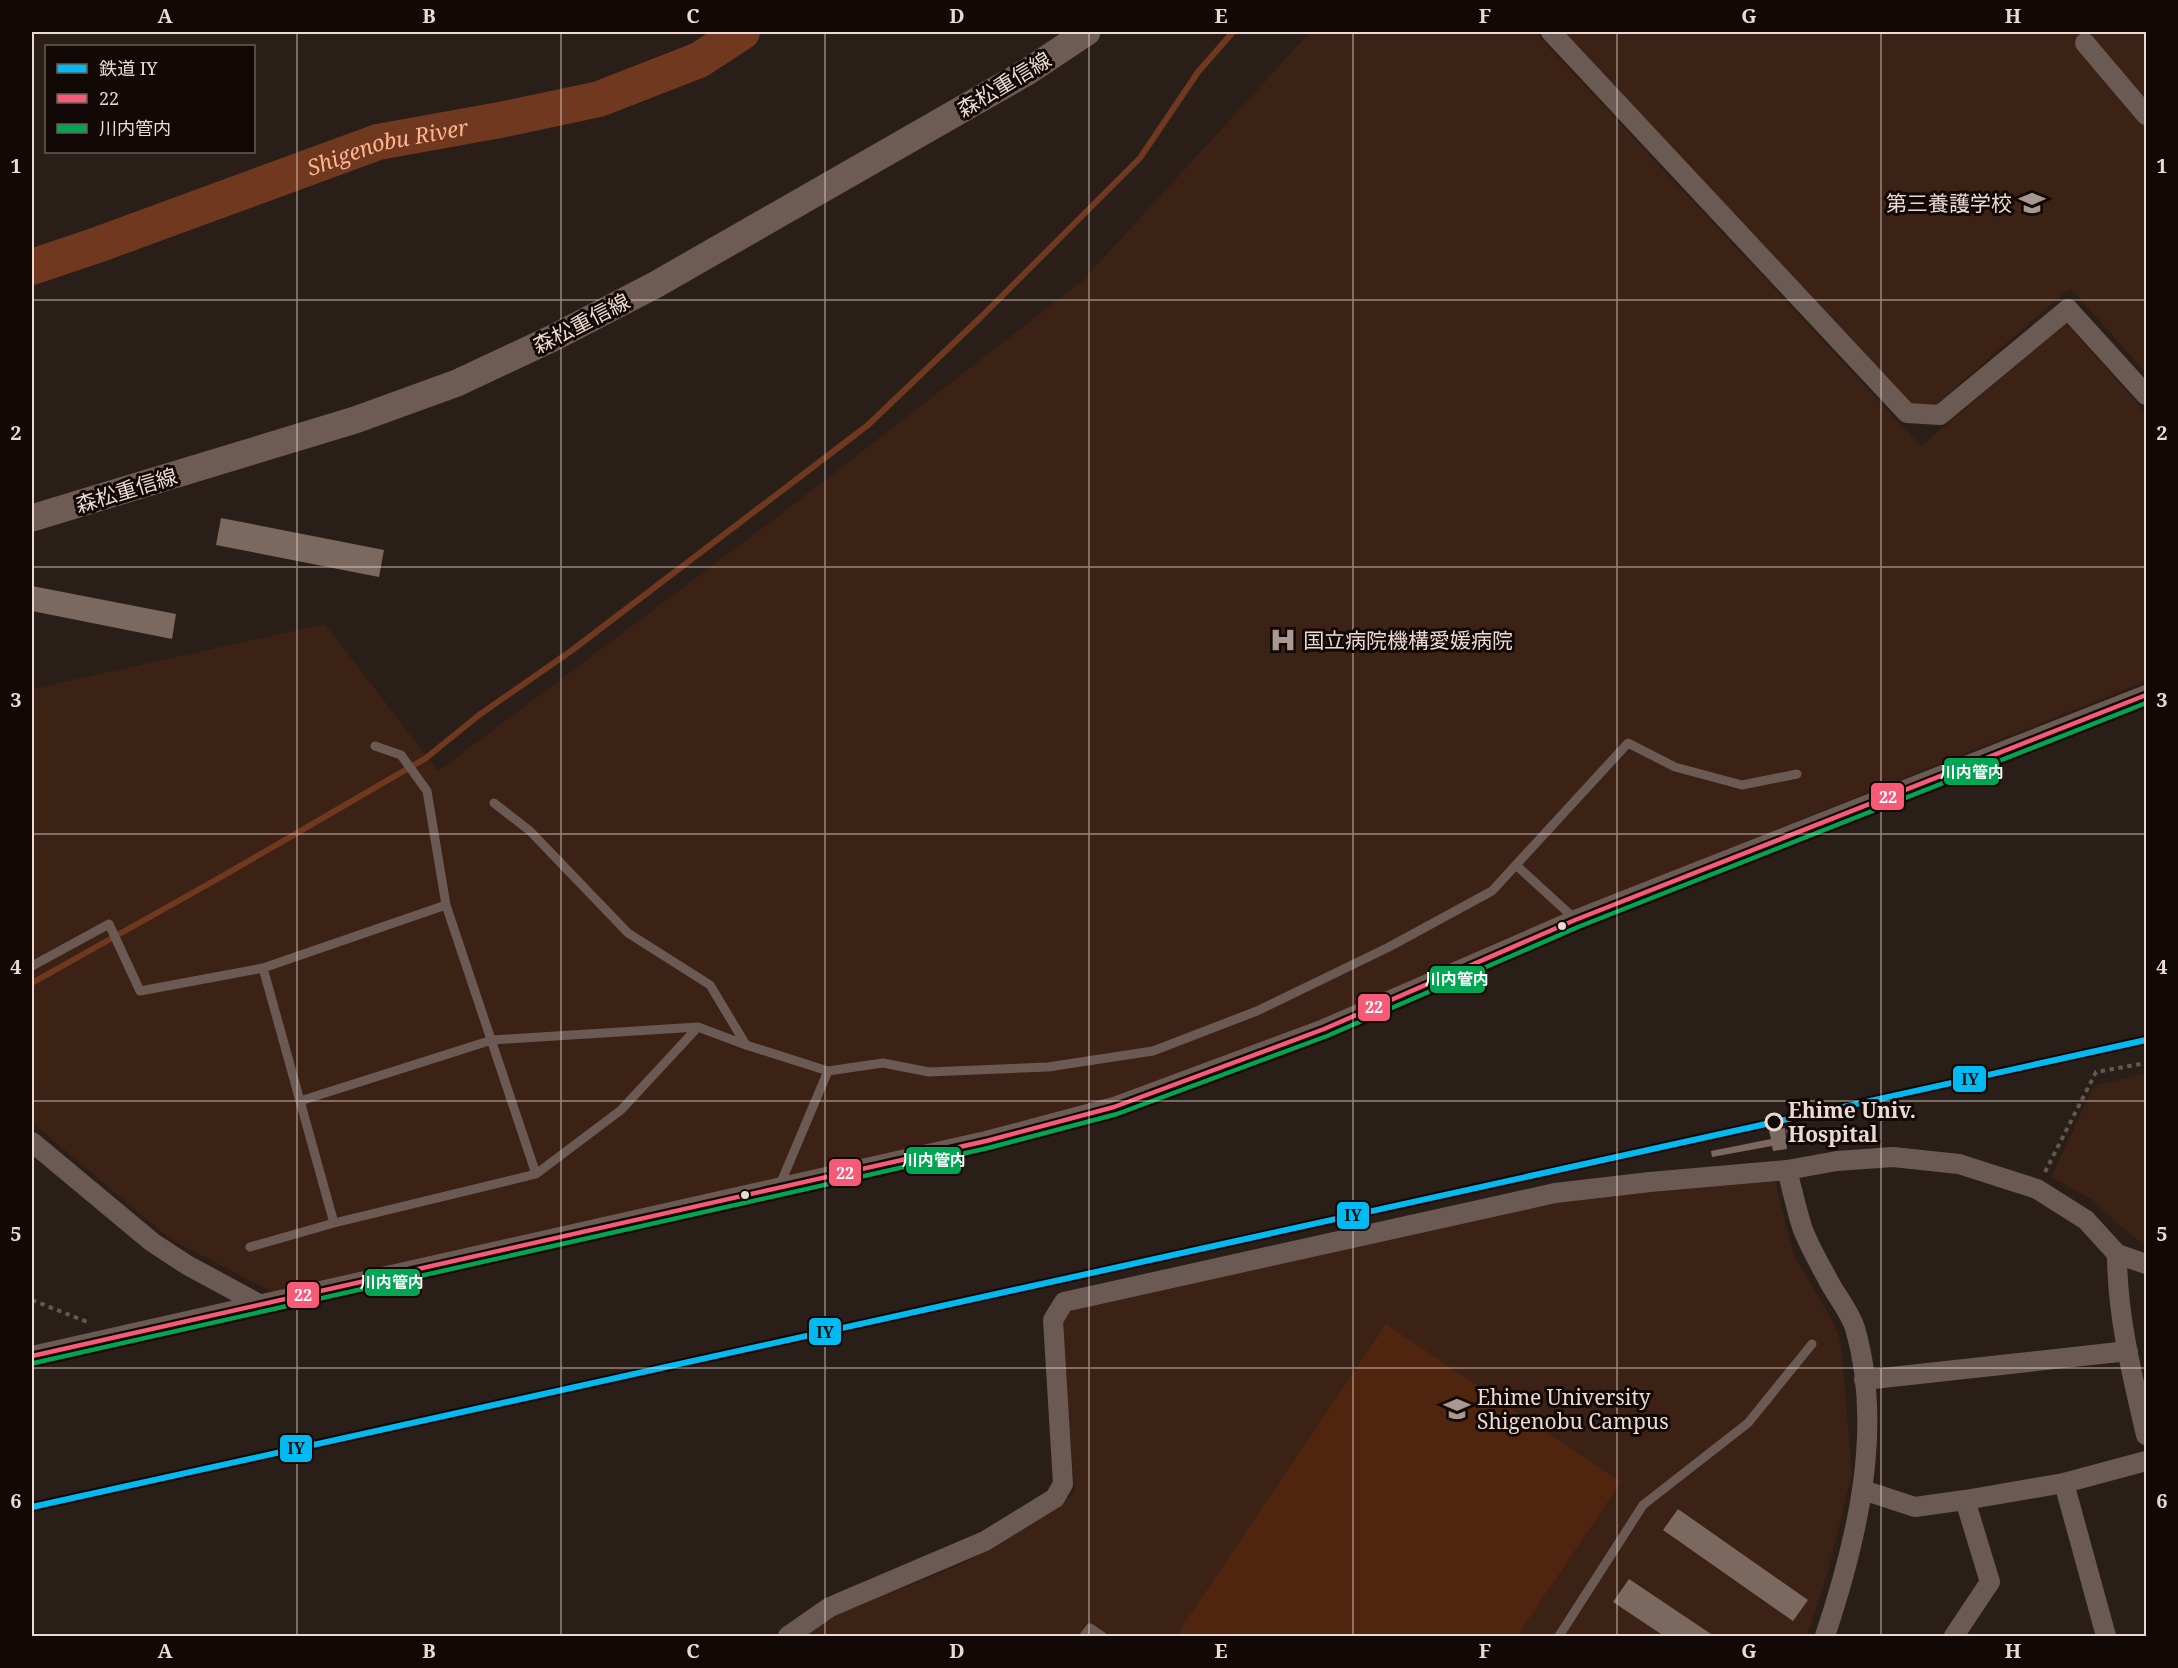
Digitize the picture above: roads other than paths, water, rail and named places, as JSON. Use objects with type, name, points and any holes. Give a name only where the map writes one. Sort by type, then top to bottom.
[{"type":"main road","name":"森松重信線","points":[[32,519],[355,420],[456,383],[554,338],[655,285],[1027,72],[1087,32]]},
{"type":"street","points":[[1551,32],[1907,413],[1940,415],[2068,309],[2146,394]]},
{"type":"street","points":[[2085,44],[2146,115]]},
{"type":"street","points":[[32,1356],[986,1142],[1114,1107],[1324,1029],[1575,920],[2146,695]]},
{"type":"street","points":[[32,1142],[152,1242],[187,1265],[259,1304]]},
{"type":"street","points":[[788,1636],[830,1607],[985,1541],[1054,1498],[1063,1484],[1053,1320],[1064,1302],[1555,1193],[1787,1170],[1837,1161],[1893,1157],[1959,1164],[2037,1189],[2086,1220],[2117,1254],[2146,1264]]},
{"type":"street","points":[[1787,1170],[1803,1229],[1854,1326],[1864,1380],[1866,1442],[1863,1490],[1842,1584],[1826,1636]]},
{"type":"street","points":[[2117,1254],[2117,1286],[2128,1352],[2146,1435]]},
{"type":"street","points":[[1864,1380],[2128,1352]]},
{"type":"street","points":[[1863,1490],[1915,1507],[2064,1483],[2146,1461]]},
{"type":"street","points":[[2064,1483],[2106,1636]]},
{"type":"street","points":[[1954,1636],[1990,1581],[1965,1500]]},
{"type":"lane","points":[[300,1101],[492,1040],[698,1027],[828,1071],[883,1063],[929,1072],[1047,1067],[1153,1051],[1257,1011],[1389,946],[1492,891],[1628,743],[1675,768],[1742,785],[1797,774]]},
{"type":"lane","points":[[375,746],[401,755],[427,790],[446,905],[536,1174]]},
{"type":"lane","points":[[494,803],[530,831],[628,933],[710,985],[746,1045]]},
{"type":"lane","points":[[1517,866],[1575,920]]},
{"type":"lane","points":[[32,966],[109,924],[141,990],[263,968],[446,905]]},
{"type":"lane","points":[[263,968],[334,1223]]},
{"type":"lane","points":[[250,1247],[334,1223],[536,1174],[621,1110],[698,1027]]},
{"type":"lane","points":[[779,1187],[828,1071]]},
{"type":"lane","points":[[1559,1636],[1643,1505],[1748,1423],[1812,1344]]},
{"type":"lane","points":[[1084,1636],[1090,1628],[1101,1636]]},
{"type":"waterway","name":"Shigenobu River","points":[[32,267],[378,142],[599,99],[699,60],[742,32]]},
{"type":"waterway","points":[[32,983],[426,758],[479,715],[571,651],[868,425],[982,316],[1140,158],[1198,72],[1233,32]]},
{"type":"rail line","name":"IY","points":[[32,1507],[2146,1040]]},
{"type":"place","name":"第三養護学校","points":[[2032,203]]},
{"type":"place","name":"国立病院機構愛媛病院","points":[[1283,640]]},
{"type":"place","name":"Ehime Univ. Hospital","points":[[1774,1122]]},
{"type":"place","name":"Ehime University Shigenobu Campus","points":[[1457,1409]]}]
